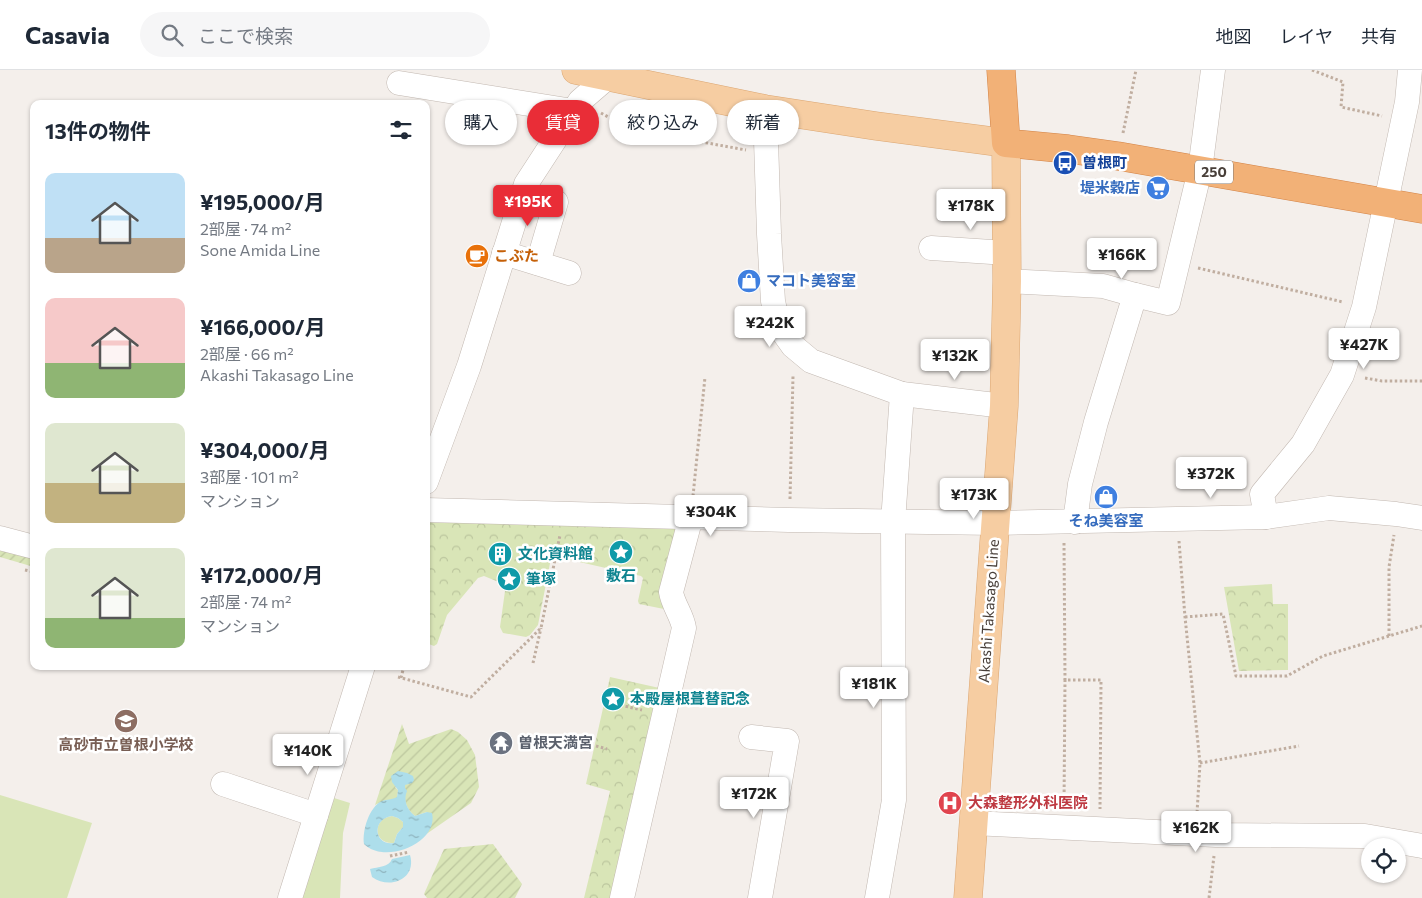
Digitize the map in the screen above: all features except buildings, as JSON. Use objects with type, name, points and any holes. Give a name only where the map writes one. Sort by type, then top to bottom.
[{"type":"highway","points":[[1001,70],[1006,143]]},
{"type":"highway","name":"250","points":[[1006,143],[1118,156],[1422,208]]},
{"type":"main road","points":[[576,70],[609,76],[649,77],[735,100]]},
{"type":"main road","points":[[799,114],[876,126],[1006,143]]},
{"type":"main road","name":"Akashi Takasago Line","points":[[968,898],[1004,406],[1008,282],[1006,143]]},
{"type":"street","points":[[1008,282],[1103,286],[1168,303],[1200,170],[1213,70]]},
{"type":"street","points":[[1266,517],[1262,494],[1303,444],[1342,375],[1364,307],[1386,202],[1411,110],[1410,70]]},
{"type":"street","points":[[583,100],[609,76]]},
{"type":"street","points":[[399,83],[530,100]]},
{"type":"street","points":[[430,471],[469,366],[526,184],[551,145]]},
{"type":"street","points":[[766,145],[772,301],[778,325],[793,346],[811,361],[902,394],[1004,406]]},
{"type":"street","points":[[538,263],[556,202]]},
{"type":"street","points":[[931,248],[1007,253]]},
{"type":"street","points":[[504,253],[569,273]]},
{"type":"street","points":[[1070,522],[1096,422],[1135,294]]},
{"type":"street","points":[[877,898],[894,800],[893,522],[902,394]]},
{"type":"street","points":[[430,510],[789,520],[996,523],[1266,517],[1329,508],[1422,518]]},
{"type":"street","points":[[622,898],[684,628],[682,617],[672,602],[671,592],[691,517]]},
{"type":"street","points":[[0,538],[30,546]]},
{"type":"street","points":[[290,898],[361,670]]},
{"type":"street","points":[[751,737],[787,741],[760,898]]},
{"type":"street","points":[[223,784],[316,815]]},
{"type":"street","points":[[973,823],[1206,834],[1365,836],[1422,846]]},
{"type":"path","points":[[1118,156],[1136,70]]},
{"type":"path","points":[[1312,70],[1343,82],[1341,107],[1411,110]]},
{"type":"path","points":[[599,116],[630,130],[766,154]]},
{"type":"path","points":[[1178,263],[1364,307]]},
{"type":"path","points":[[789,520],[793,346]]},
{"type":"path","points":[[1342,375],[1382,381],[1422,381]]},
{"type":"path","points":[[691,517],[705,377]]},
{"type":"path","points":[[533,663],[565,513]]},
{"type":"path","points":[[1389,636],[1389,567],[1396,514]]},
{"type":"path","points":[[1178,519],[1185,617],[1206,834],[1209,898]]},
{"type":"path","points":[[1064,828],[1065,680],[1070,522]]},
{"type":"path","points":[[1185,617],[1223,614],[1236,676],[1287,676],[1323,656],[1422,626]]},
{"type":"path","points":[[402,670],[399,677],[471,697],[541,628]]},
{"type":"path","points":[[1065,680],[1101,680],[1100,830]]},
{"type":"path","points":[[606,702],[647,711]]},
{"type":"path","points":[[596,746],[607,749]]},
{"type":"path","points":[[1200,763],[1299,746]]},
{"type":"path","points":[[390,856],[409,852]]},
{"type":"green space","points":[[430,519],[673,525],[680,535],[667,605],[664,609],[639,604],[643,578],[641,576],[553,556],[551,558],[538,625],[530,635],[526,637],[503,633],[500,627],[505,591],[501,583],[484,576],[478,578],[447,615],[437,644],[434,646],[430,644]]},
{"type":"green space","points":[[0,546],[30,555],[30,566],[0,557]]},
{"type":"green space","points":[[1272,584],[1273,604],[1288,604],[1288,670],[1239,671],[1224,587]]},
{"type":"green space","points":[[610,677],[664,689],[615,898],[584,898],[610,791],[586,784]]},
{"type":"green space","points":[[402,724],[409,744],[451,729],[467,740],[475,755],[479,787],[471,803],[425,835],[430,828],[427,812],[415,816],[409,810],[404,794],[405,785],[395,787],[398,790],[397,798],[375,805]]},
{"type":"green space","points":[[0,795],[92,823],[67,898],[0,898]]},
{"type":"green space","points":[[334,798],[350,803],[343,833],[340,898],[302,898]]},
{"type":"green space","points":[[392,816],[403,822],[403,827],[397,834],[394,843],[387,843],[379,836],[378,826],[385,818]]},
{"type":"green space","points":[[493,844],[522,884],[515,898],[427,898],[424,894],[444,849]]},
{"type":"water","points":[[398,771],[413,776],[414,780],[412,783],[405,785],[407,791],[406,805],[415,816],[427,812],[432,813],[432,824],[419,842],[408,848],[384,852],[373,850],[364,844],[364,833],[367,820],[373,808],[382,801],[397,797],[398,790],[392,782],[391,776]],"holes":[[[392,816],[403,822],[403,827],[397,834],[394,843],[387,843],[379,837],[378,827],[385,818]]]},
{"type":"water","points":[[410,855],[410,870],[400,880],[387,882],[379,881],[372,877],[370,869],[386,865],[392,859]]},
{"type":"place","name":"曽根町","points":[[1065,163]]},
{"type":"place","name":"堤米穀店","points":[[1158,188]]},
{"type":"place","name":"こぶた","points":[[477,256]]},
{"type":"place","name":"マコト美容室","points":[[749,281]]},
{"type":"place","name":"そね美容室","points":[[1106,497]]},
{"type":"place","name":"敷石","points":[[621,552]]},
{"type":"place","name":"文化資料館","points":[[500,554]]},
{"type":"place","name":"筆塚","points":[[509,579]]},
{"type":"place","name":"本殿屋根葺替記念","points":[[613,699]]},
{"type":"place","name":"高砂市立曽根小学校","points":[[126,721]]},
{"type":"place","name":"曽根天満宮","points":[[501,743]]},
{"type":"place","name":"大森整形外科医院","points":[[950,803]]}]
